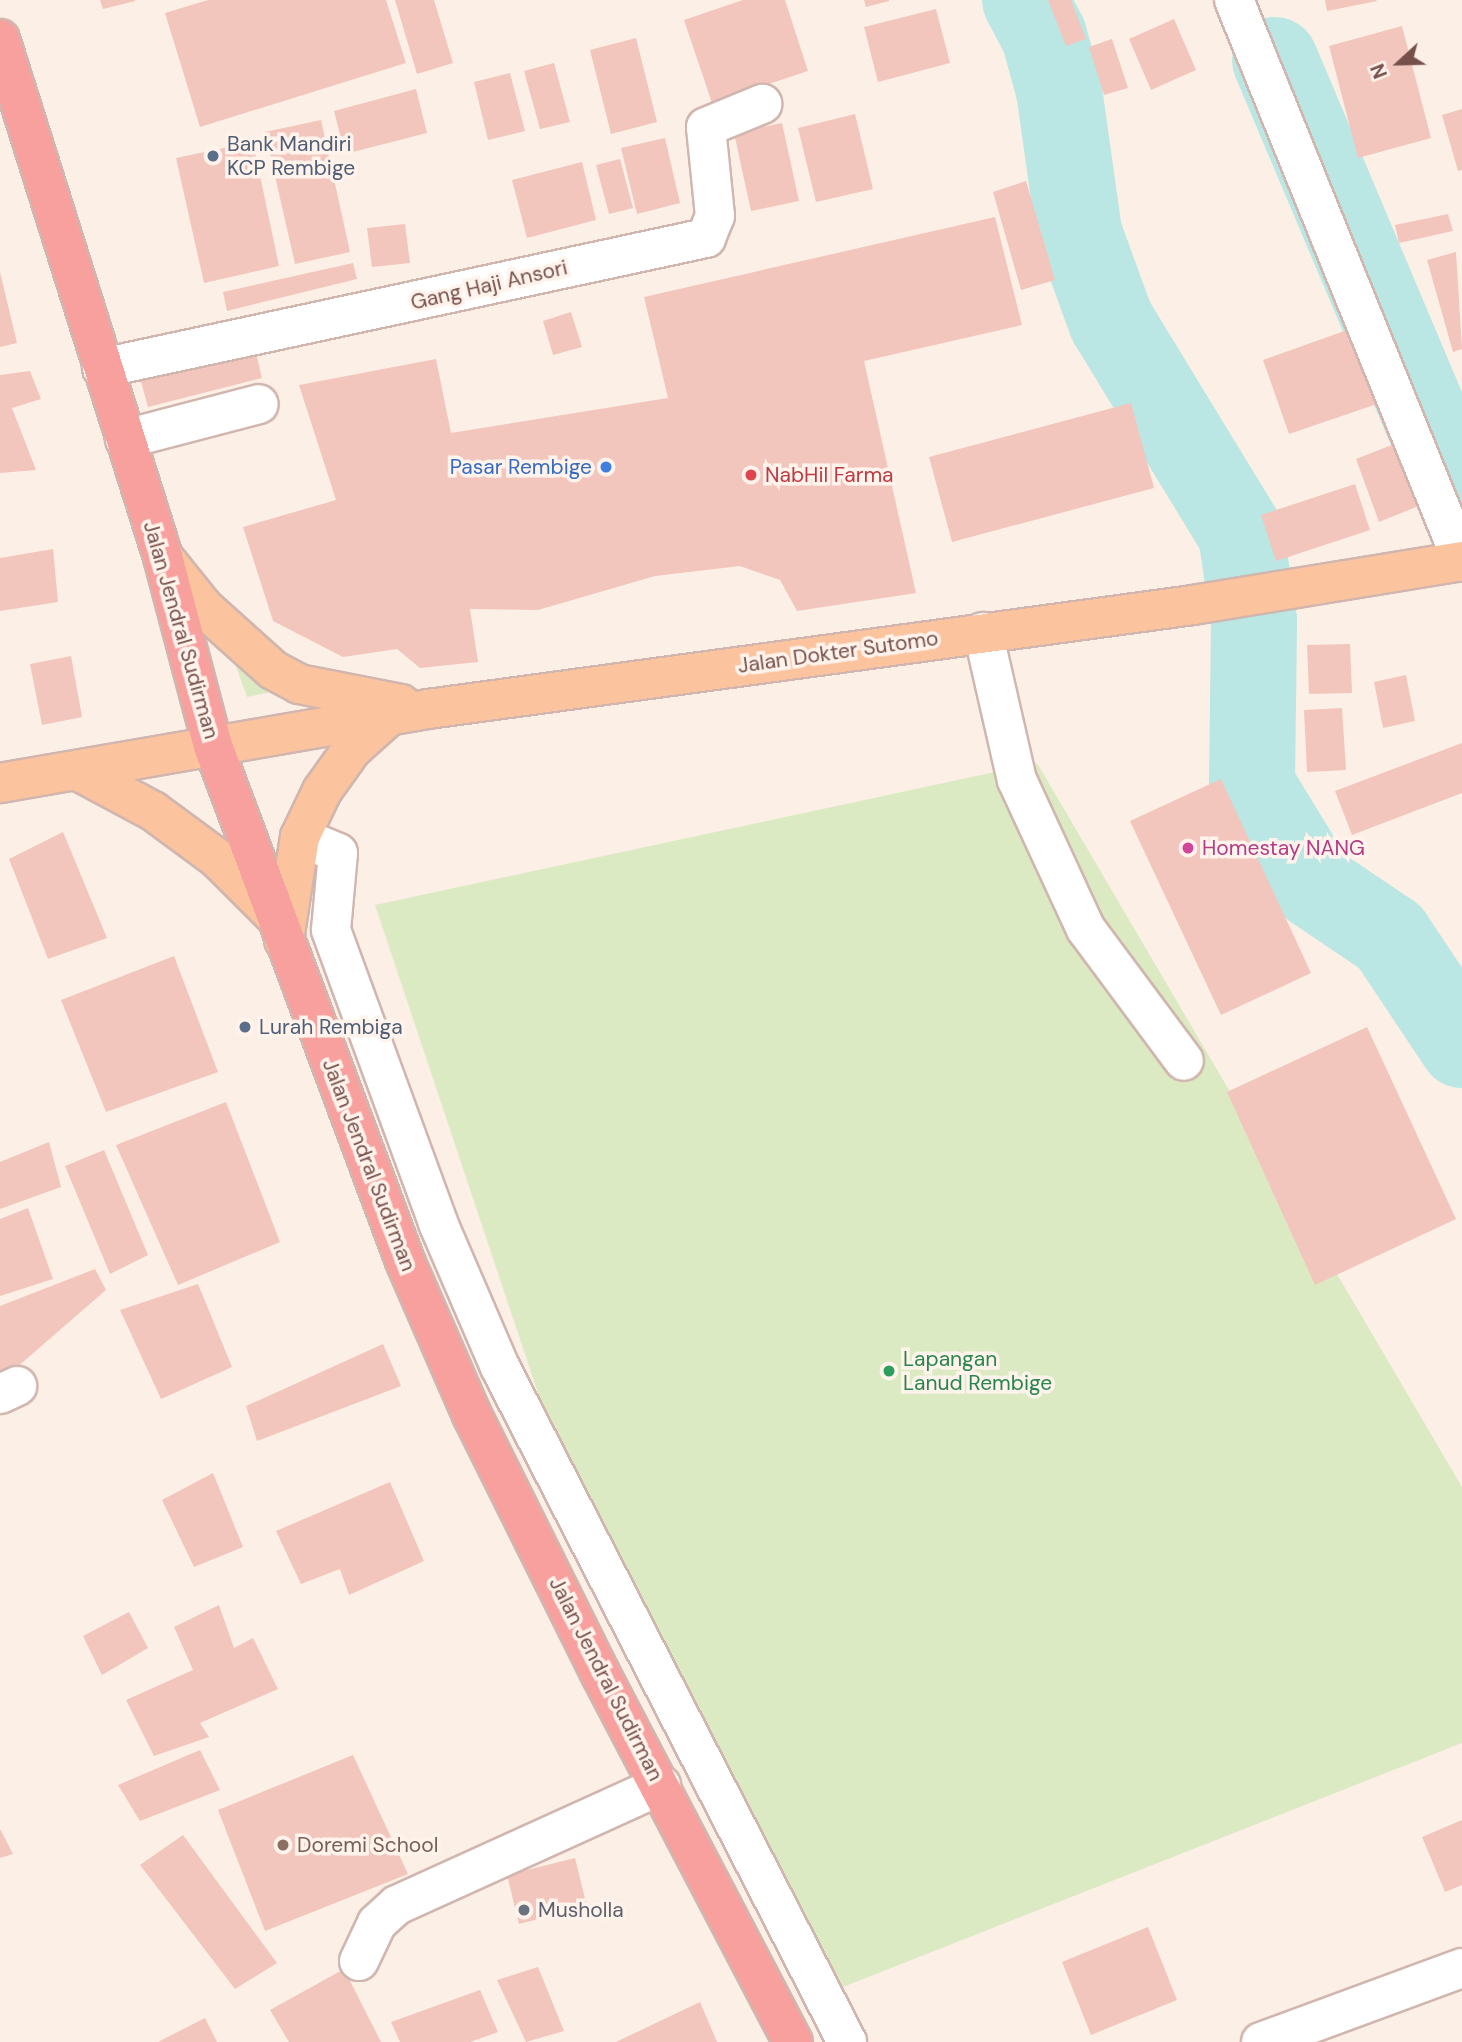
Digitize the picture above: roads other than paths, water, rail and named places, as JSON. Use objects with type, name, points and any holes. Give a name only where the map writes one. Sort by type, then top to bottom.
[{"type":"highway","name":"Jalan Jendral Sudirman","points":[[0,39],[163,557],[214,746],[279,928],[405,1261],[472,1415],[793,2042]]},
{"type":"main road","points":[[163,557],[204,608],[272,670],[299,684],[428,709]]},
{"type":"main road","name":"Jalan Dokter Sutomo","points":[[0,783],[82,773],[214,746],[428,709],[983,632],[1193,606],[1296,586],[1462,561]]},
{"type":"main road","points":[[279,928],[300,837],[321,791],[352,749],[390,715]]},
{"type":"main road","points":[[82,773],[153,811],[218,859],[279,928]]},
{"type":"street","points":[[1234,0],[1462,561]]},
{"type":"street","name":"Gang Haji Ansori","points":[[102,368],[706,238],[715,216],[706,127],[762,104]]},
{"type":"street","points":[[125,439],[259,404]]},
{"type":"street","points":[[983,632],[1017,780],[1086,929],[1184,1061]]},
{"type":"street","points":[[300,837],[338,853],[331,930],[438,1223],[500,1367],[847,2042]]},
{"type":"street","points":[[359,1961],[377,1923],[397,1905],[661,1785]]},
{"type":"street","points":[[1261,2042],[1462,1968]]},
{"type":"waterway","points":[[1025,0],[1044,36],[1059,90],[1079,233],[1111,321],[1241,534],[1254,621],[1252,785],[1313,885],[1390,937],[1462,1045]]},
{"type":"waterway","points":[[1275,60],[1462,503]]},
{"type":"place","name":"Bank Mandiri KCP Rembige","points":[[213,156]]},
{"type":"place","name":"Pasar Rembige","points":[[606,467]]},
{"type":"place","name":"NabHil Farma","points":[[751,475]]},
{"type":"place","name":"Homestay NANG","points":[[1188,848]]},
{"type":"place","name":"Lurah Rembiga","points":[[245,1027]]},
{"type":"place","name":"Lapangan Lanud Rembige","points":[[889,1371]]},
{"type":"place","name":"Doremi School","points":[[283,1845]]},
{"type":"place","name":"Musholla","points":[[524,1910]]}]
